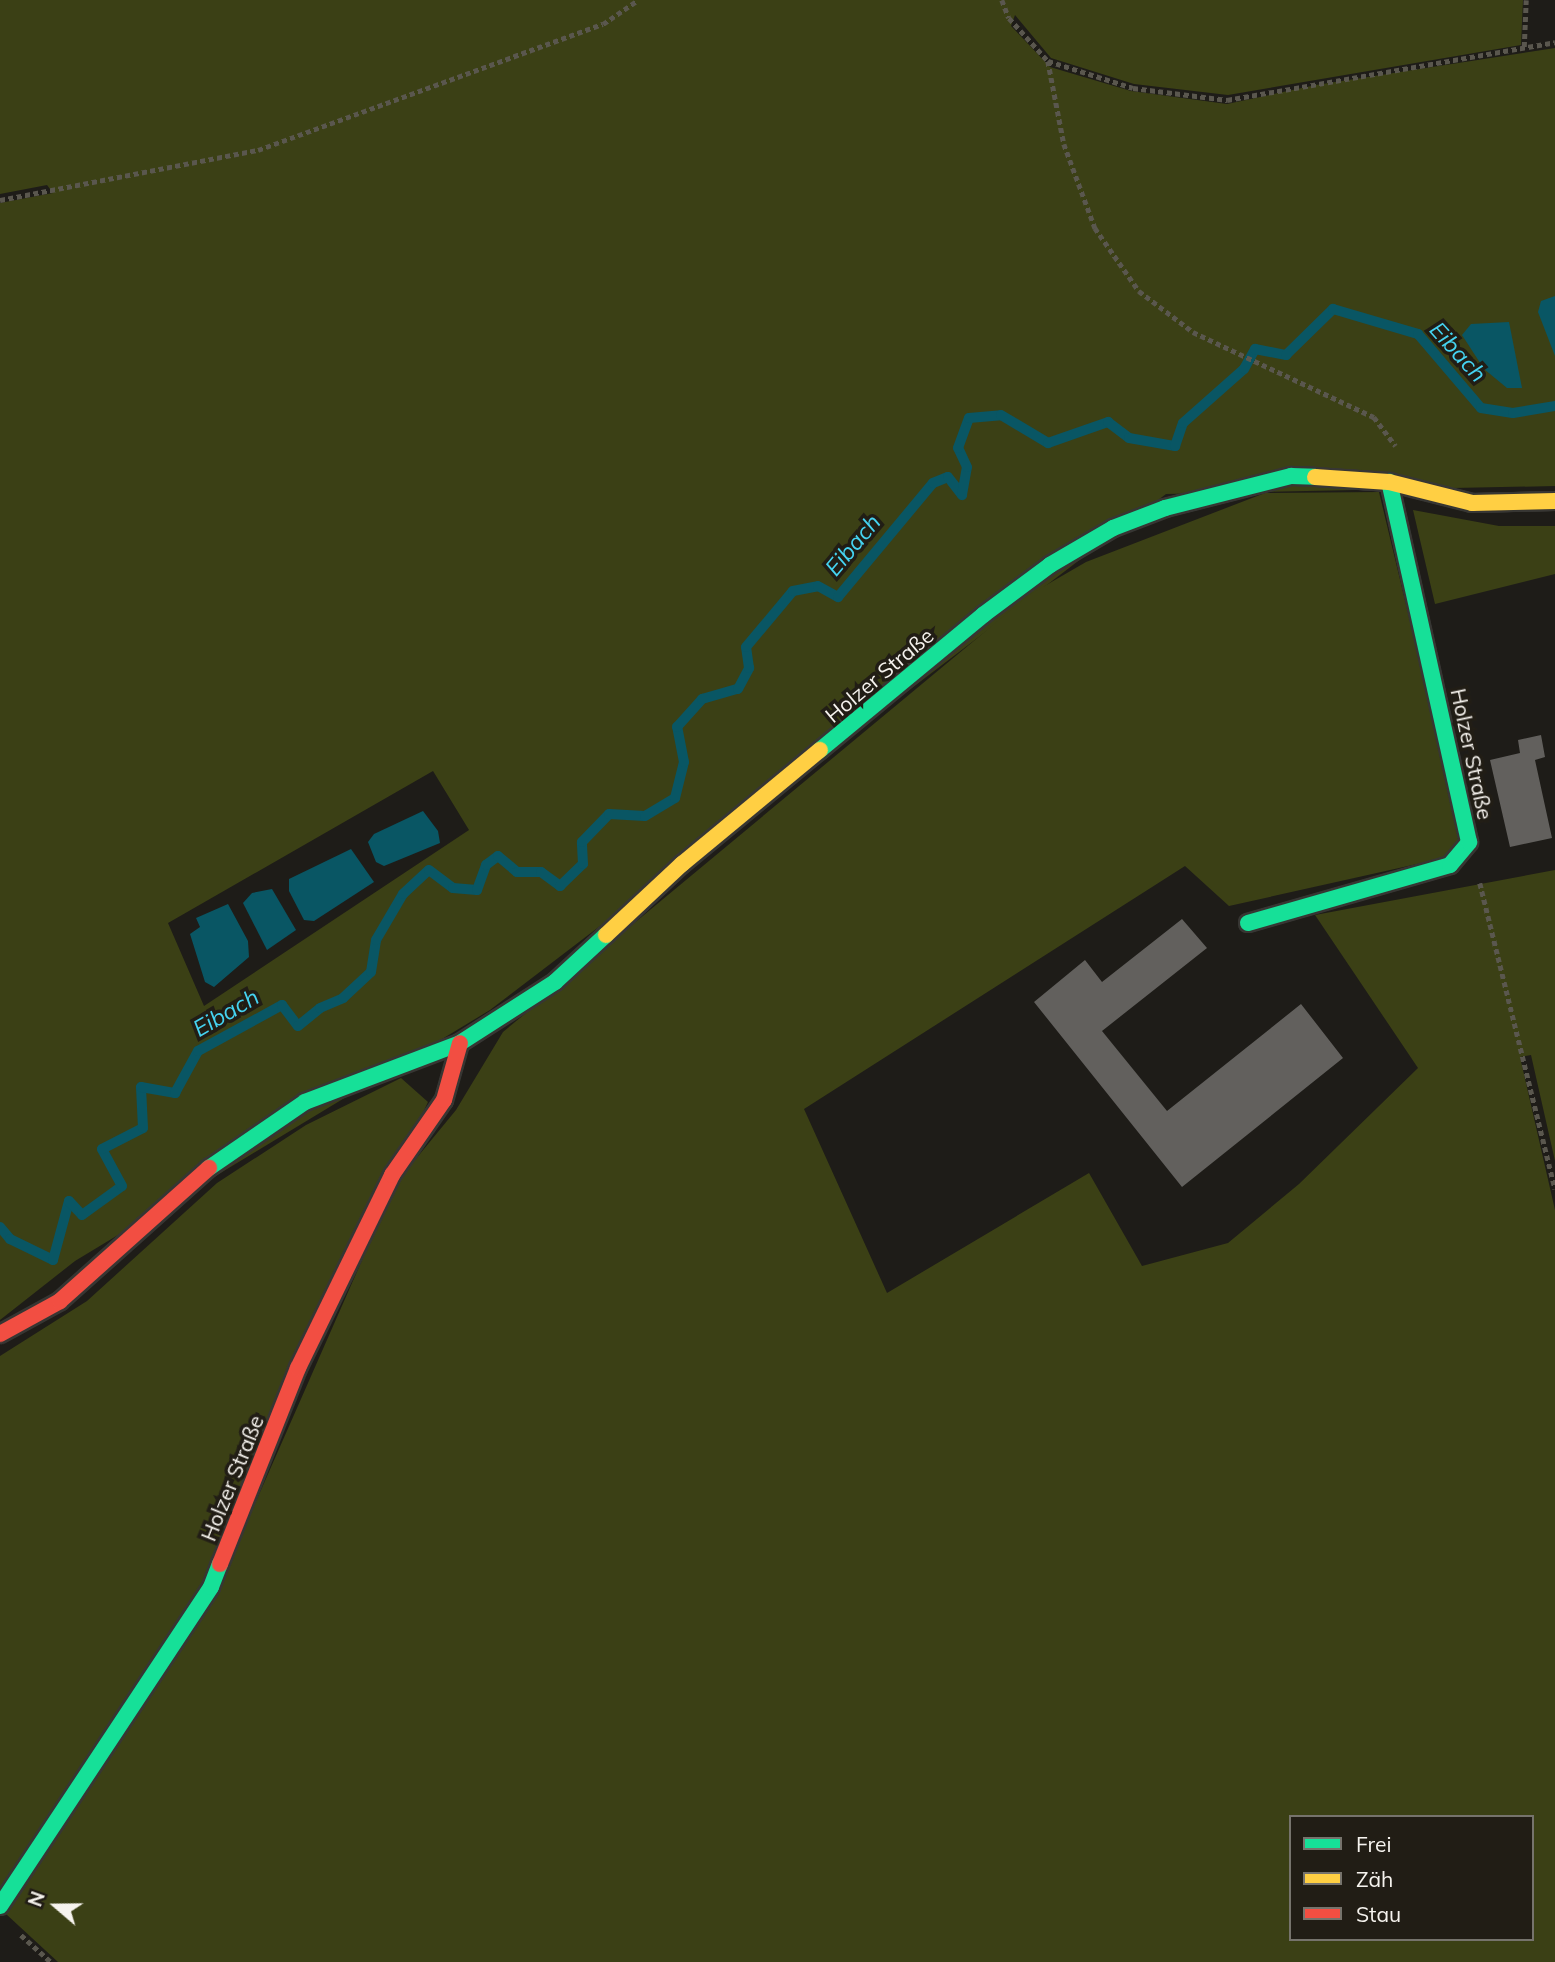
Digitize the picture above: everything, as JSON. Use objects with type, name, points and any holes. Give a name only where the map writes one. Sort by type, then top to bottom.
[{"type":"street","name":"Holzer Straße","points":[[0,1334],[60,1301],[194,1179],[305,1102],[460,1043],[555,982],[682,864],[983,615],[1050,565],[1113,528],[1211,495],[1291,476],[1388,482],[1472,503],[1555,501]]},
{"type":"street","name":"Holzer Straße","points":[[1248,923],[1450,865],[1469,842],[1423,620],[1388,482]]},
{"type":"street","name":"Holzer Straße","points":[[0,1906],[211,1587],[298,1368],[392,1175],[444,1100],[460,1043]]},
{"type":"path","points":[[0,200],[258,150],[603,24],[638,0]]},
{"type":"path","points":[[1002,0],[1009,18],[1048,61],[1133,88],[1227,100],[1555,42]]},
{"type":"path","points":[[1524,47],[1526,0]]},
{"type":"path","points":[[1048,61],[1065,144],[1095,228],[1139,291],[1193,332],[1374,417],[1394,442],[1412,488]]},
{"type":"path","points":[[1469,842],[1510,992],[1555,1189]]},
{"type":"path","points":[[10,1924],[51,1962]]},
{"type":"green space","points":[[0,0],[1523,0],[1521,45],[1228,95],[1134,84],[1051,58],[1015,15],[1011,26],[1050,67],[1131,91],[1227,104],[1316,85],[1555,48],[1555,486],[1166,494],[490,1010],[75,1261],[0,1320],[0,203],[53,193],[47,185],[0,194]],"holes":[[[433,771],[469,830],[204,1006],[168,923]]]},
{"type":"green space","points":[[1379,492],[1462,838],[1444,858],[1229,906],[1185,866],[804,1109],[887,1293],[1089,1173],[1142,1266],[1228,1243],[1299,1184],[1418,1068],[1315,915],[1555,870],[1555,1161],[1531,1055],[1520,1057],[1555,1210],[1555,1962],[58,1962],[6,1914],[216,1592],[396,1183],[456,1110],[503,1032],[1029,595],[1086,562],[1265,493]]},
{"type":"green space","points":[[1413,510],[1499,526],[1555,526],[1555,574],[1435,604]]},
{"type":"green space","points":[[401,1078],[428,1102],[203,1581],[0,1892],[0,1356],[87,1301],[217,1183],[306,1125]]},
{"type":"water","points":[[1555,296],[1555,356],[1538,312],[1541,301]]},
{"type":"water","points":[[1509,322],[1522,388],[1507,388],[1484,369],[1462,335],[1471,324]]},
{"type":"water","points":[[423,811],[438,831],[440,843],[384,866],[376,862],[368,842],[374,834]]},
{"type":"water","points":[[351,849],[374,882],[314,921],[304,920],[289,891],[289,879]]},
{"type":"water","points":[[272,889],[296,930],[267,950],[243,903],[252,893]]},
{"type":"water","points":[[228,904],[248,941],[249,957],[214,987],[205,982],[190,934],[200,927],[196,918]]},
{"type":"building","points":[[1541,735],[1545,757],[1535,760],[1552,838],[1510,847],[1490,760],[1520,753],[1518,740]]},
{"type":"building","points":[[1182,919],[1207,948],[1102,1031],[1167,1111],[1301,1004],[1343,1058],[1182,1187],[1034,1002],[1085,960],[1102,982]]},
{"type":"waterway","name":"Eibach","points":[[0,1227],[10,1239],[53,1260],[69,1201],[82,1215],[122,1186],[102,1149],[143,1128],[141,1087],[175,1093],[198,1051],[282,1005],[298,1026],[320,1008],[343,998],[371,972],[376,940],[403,894],[429,870],[453,888],[477,890],[486,865],[498,856],[517,872],[541,872],[560,886],[583,864],[582,842],[609,814],[645,816],[675,798],[684,762],[677,727],[702,699],[738,689],[749,668],[746,647],[793,591],[818,586],[838,597],[933,483],[948,477],[962,495],[967,467],[958,448],[969,418],[1001,415],[1048,443],[1108,422],[1129,438],[1175,446],[1183,423],[1244,369],[1255,349],[1286,355],[1333,309],[1418,334],[1481,408],[1513,413],[1555,406]]},
{"type":"traffic: fast","points":[[820,750],[983,615],[1050,565],[1113,528],[1165,508],[1291,476],[1315,477]]},
{"type":"traffic: fast","points":[[1248,923],[1450,865],[1469,842],[1389,482]]},
{"type":"traffic: fast","points":[[209,1168],[305,1102],[460,1043],[555,982],[606,935]]},
{"type":"traffic: fast","points":[[0,1906],[211,1587],[220,1564]]},
{"type":"traffic: slow","points":[[1315,477],[1389,482],[1472,503],[1555,501]]},
{"type":"traffic: slow","points":[[606,935],[682,864],[820,750]]},
{"type":"traffic: jam","points":[[220,1564],[298,1368],[392,1175],[444,1100],[460,1043]]},
{"type":"traffic: jam","points":[[0,1334],[60,1301],[209,1168]]}]
